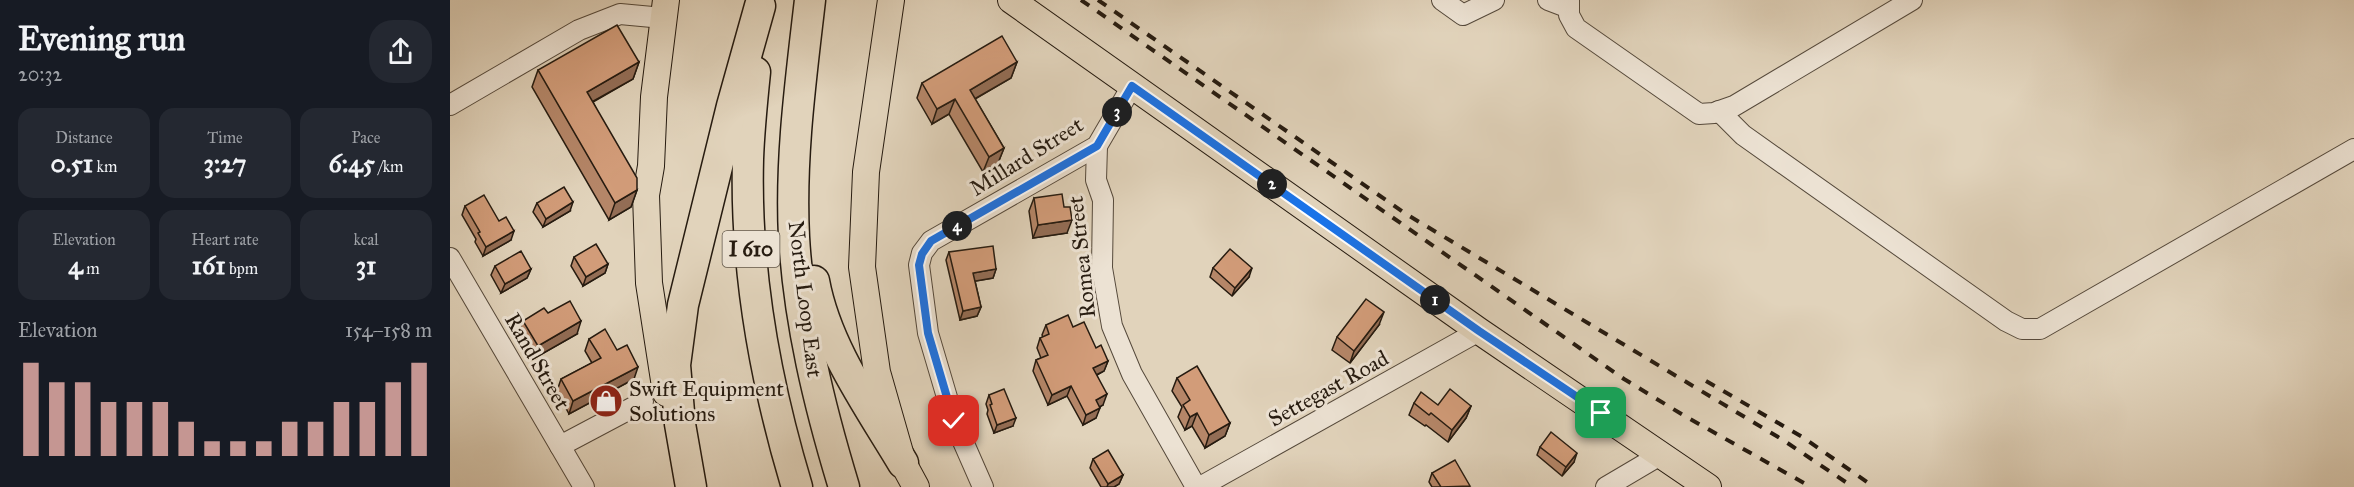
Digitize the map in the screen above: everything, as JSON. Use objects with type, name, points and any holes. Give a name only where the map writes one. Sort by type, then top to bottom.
[{"type":"highway","name":"North Loop East","points":[[810,0],[795,158],[794,236],[812,370],[844,487]]},
{"type":"highway","name":"North Loop East","points":[[760,3],[748,159],[750,240],[758,317],[769,380],[797,487]]},
{"type":"highway","points":[[691,487],[680,424],[675,364],[682,305],[760,3]]},
{"type":"highway","points":[[795,158],[819,306],[850,374],[910,475]]},
{"type":"main road","points":[[891,0],[866,172],[862,267],[877,372],[910,475]]},
{"type":"main road","points":[[1011,0],[1479,331],[1708,487]]},
{"type":"main road","points":[[665,9],[654,97],[651,166],[646,195],[649,283],[667,404],[691,487]]},
{"type":"street","points":[[1442,0],[1463,15],[1494,0]]},
{"type":"street","points":[[1548,0],[1569,4],[1569,15],[1576,28],[1699,114],[1719,111],[1752,96],[1912,0]]},
{"type":"street","points":[[450,105],[579,30],[620,14],[665,9]]},
{"type":"street","name":"Millard Street","points":[[983,487],[954,421],[928,333],[919,265],[922,254],[931,241],[1097,146],[1132,86]]},
{"type":"street","points":[[1719,111],[1743,135],[2007,321],[2022,329],[2040,328],[2354,148]]},
{"type":"street","name":"Romea Street","points":[[1097,146],[1096,180],[1103,200],[1102,268],[1112,326],[1132,374],[1198,487]]},
{"type":"street","name":"Rand Street","points":[[450,258],[584,487]]},
{"type":"street","name":"Settegast Road","points":[[1198,487],[1479,331]]},
{"type":"street","points":[[560,446],[643,402]]},
{"type":"street","points":[[1606,487],[1662,454]]},
{"type":"building","points":[[617,25],[639,62],[587,92],[637,178],[637,190],[615,203],[538,70]]},
{"type":"building","points":[[1002,36],[1017,62],[970,90],[1004,148],[989,157],[955,99],[937,109],[922,83]]},
{"type":"building","points":[[564,187],[573,202],[546,219],[537,203]]},
{"type":"building","points":[[1062,194],[1064,207],[1070,207],[1072,220],[1038,225],[1034,198]]},
{"type":"building","points":[[484,195],[499,221],[506,217],[514,231],[486,247],[465,206]]},
{"type":"building","points":[[596,244],[608,264],[586,277],[574,257]]},
{"type":"building","points":[[993,246],[996,269],[973,273],[981,307],[963,311],[949,252]]},
{"type":"building","points":[[1230,249],[1252,268],[1235,288],[1213,268]]},
{"type":"building","points":[[521,251],[531,269],[505,284],[495,266]]},
{"type":"building","points":[[1366,299],[1384,312],[1354,351],[1337,337]]},
{"type":"building","points":[[570,301],[581,321],[538,346],[523,321],[544,308],[548,313]]},
{"type":"building","points":[[1068,315],[1073,327],[1084,322],[1096,348],[1101,345],[1108,361],[1093,368],[1107,394],[1096,400],[1100,408],[1086,415],[1071,386],[1052,395],[1036,360],[1048,355],[1040,338],[1049,334],[1046,325]]},
{"type":"building","points":[[605,329],[617,350],[627,345],[638,367],[573,401],[561,379],[601,358],[589,339]]},
{"type":"building","points":[[1197,366],[1230,423],[1209,435],[1197,413],[1190,417],[1183,405],[1190,400],[1177,378]]},
{"type":"building","points":[[1004,389],[1016,418],[997,425],[989,395]]},
{"type":"building","points":[[1450,389],[1471,406],[1452,430],[1414,403],[1421,392],[1438,405]]},
{"type":"building","points":[[1551,432],[1577,453],[1566,467],[1540,447]]},
{"type":"building","points":[[1108,450],[1123,475],[1108,484],[1093,459]]},
{"type":"building","points":[[1455,460],[1470,486],[1441,487],[1432,473]]},
{"type":"railway","points":[[1081,0],[1624,379],[1811,487]]},
{"type":"railway","points":[[1098,0],[1406,214],[1783,440],[1853,487]]},
{"type":"railway","points":[[1706,381],[1804,438],[1874,487]]},
{"type":"place","name":"Swift Equipment Solutions","points":[[606,401]]},
{"type":"route","points":[[954,421],[928,333],[919,265],[922,254],[931,241],[1097,146],[1132,86],[1479,331],[1601,413]]}]
